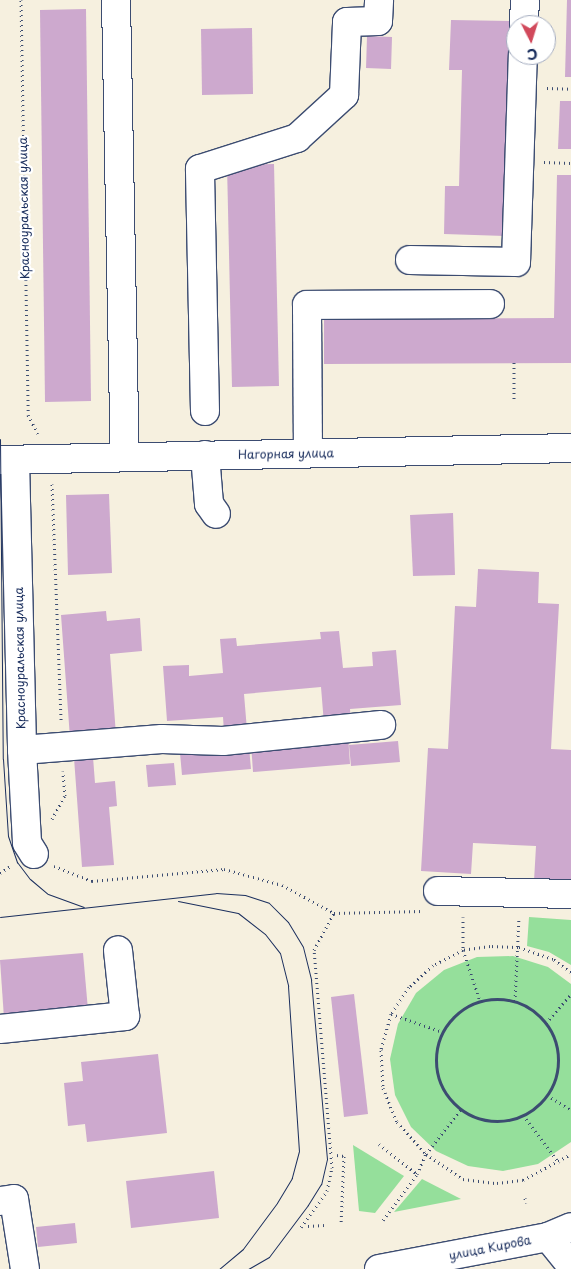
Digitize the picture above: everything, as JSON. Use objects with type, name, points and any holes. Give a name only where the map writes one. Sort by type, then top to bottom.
[{"type":"street","points":[[116,0],[125,457]]},
{"type":"street","points":[[205,411],[200,169],[297,138],[344,95],[347,22],[378,20],[379,0]]},
{"type":"street","points":[[524,15],[525,0]]},
{"type":"street","points":[[410,260],[516,262],[523,65]]},
{"type":"street","points":[[308,454],[307,305],[490,304]]},
{"type":"street","name":"Нагорная улица","points":[[7,460],[571,448]]},
{"type":"street","points":[[205,455],[209,504],[216,514]]},
{"type":"street","name":"Красноуральская улица","points":[[7,460],[15,756],[27,843],[34,854]]},
{"type":"street","points":[[15,756],[62,747],[162,739],[223,741],[381,725]]},
{"type":"street","points":[[438,891],[571,894]]},
{"type":"street","points":[[0,1029],[125,1016],[118,950]]},
{"type":"street","points":[[0,1201],[14,1199],[25,1269]]},
{"type":"street","points":[[559,1232],[571,1265]]},
{"type":"street","points":[[552,1269],[559,1232]]},
{"type":"street","name":"улица Кирова","points":[[379,1269],[559,1232]]},
{"type":"path","name":"Красноуральская улица","points":[[21,0],[28,415],[51,459]]},
{"type":"path","points":[[514,362],[514,401]]},
{"type":"path","points":[[0,873],[34,854],[64,796],[51,459]]},
{"type":"path","points":[[34,854],[64,872],[92,881],[224,870],[282,885],[334,913],[314,950],[332,1168],[327,1191],[301,1228]]},
{"type":"path","points":[[463,910],[463,950],[480,1001]]},
{"type":"path","points":[[515,1002],[520,910]]},
{"type":"path","points":[[571,972],[553,959],[518,947],[490,946],[463,950],[433,964],[409,986],[391,1014],[381,1050],[383,1088],[397,1122],[426,1154],[464,1179],[497,1183],[523,1180],[559,1163],[571,1154]]},
{"type":"path","points":[[546,1023],[571,994]]},
{"type":"path","points":[[498,999],[515,1002],[532,1010],[546,1023],[555,1040],[558,1059],[555,1078],[547,1094],[523,1115],[489,1120],[461,1109],[444,1091],[437,1072],[436,1051],[443,1032],[452,1018],[480,1001],[498,999]]},
{"type":"path","points":[[391,1014],[443,1032]]},
{"type":"path","points":[[547,1094],[571,1110]]},
{"type":"path","points":[[383,1220],[417,1174],[426,1154],[461,1109]]},
{"type":"path","points":[[523,1115],[559,1163]]},
{"type":"path","points":[[378,1144],[417,1174]]},
{"type":"path","points":[[337,1154],[344,1156],[340,1224]]},
{"type":"path","points":[[525,1198],[526,1203]]},
{"type":"path","points":[[308,1226],[324,1225]]},
{"type":"green space","points":[[529,917],[571,920],[571,965],[549,952],[527,946]]},
{"type":"green space","points":[[513,956],[548,967],[571,984],[571,1142],[538,1164],[503,1171],[468,1166],[436,1151],[411,1127],[395,1095],[390,1059],[398,1024],[416,993],[444,970],[477,957]]},
{"type":"green space","points":[[353,1145],[404,1176],[375,1213],[359,1211]]},
{"type":"green space","points":[[422,1179],[461,1199],[394,1212]]},
{"type":"building","points":[[567,0],[571,0],[571,77],[565,77]]},
{"type":"building","points":[[86,9],[91,401],[45,402],[40,10]]},
{"type":"building","points":[[451,20],[506,21],[506,65],[511,65],[505,236],[444,234],[445,186],[459,186],[462,70],[449,70]]},
{"type":"building","points":[[252,28],[253,94],[202,95],[201,29]]},
{"type":"building","points":[[367,36],[392,37],[391,69],[366,68]]},
{"type":"building","points":[[560,101],[571,101],[571,149],[558,149]]},
{"type":"building","points":[[274,164],[279,386],[232,387],[227,165]]},
{"type":"building","points":[[557,175],[571,175],[571,363],[324,364],[324,319],[554,318]]},
{"type":"building","points":[[109,494],[112,573],[68,575],[66,495]]},
{"type":"building","points":[[453,513],[455,575],[413,576],[410,515]]},
{"type":"building","points":[[478,569],[539,572],[538,603],[559,604],[551,749],[571,750],[571,883],[534,881],[536,846],[473,843],[471,874],[421,871],[428,748],[448,749],[455,606],[476,607]]},
{"type":"building","points":[[106,611],[107,621],[140,618],[142,651],[110,654],[116,735],[70,738],[61,615]]},
{"type":"building","points":[[339,631],[343,668],[373,666],[372,652],[396,650],[401,705],[350,709],[351,722],[324,724],[321,687],[244,694],[247,730],[224,732],[223,717],[167,721],[163,666],[189,665],[189,676],[223,673],[220,639],[236,638],[237,646],[321,639],[320,632]]},
{"type":"building","points":[[348,735],[350,764],[253,772],[251,743]]},
{"type":"building","points":[[398,741],[400,762],[351,766],[349,745]]},
{"type":"building","points":[[249,747],[251,769],[182,775],[180,753]]},
{"type":"building","points":[[93,757],[95,783],[115,781],[117,806],[109,807],[114,865],[82,867],[74,758]]},
{"type":"building","points":[[174,763],[176,785],[148,787],[146,765]]},
{"type":"building","points":[[83,953],[88,1010],[4,1018],[0,960]]},
{"type":"building","points":[[354,994],[368,1114],[344,1117],[331,997]]},
{"type":"building","points":[[158,1054],[167,1133],[87,1142],[85,1124],[68,1126],[64,1083],[83,1081],[81,1062]]},
{"type":"building","points":[[214,1171],[219,1218],[131,1228],[126,1181]]},
{"type":"building","points":[[75,1223],[77,1243],[38,1247],[36,1227]]},
{"type":"tram line","points":[[0,439],[3,759],[8,836],[17,862],[30,879],[48,894],[84,907]]},
{"type":"tram line","points":[[0,917],[216,893],[245,895],[269,903],[288,922],[303,947],[311,980],[327,1159],[321,1184],[308,1205],[269,1257],[248,1269]]},
{"type":"tram line","points":[[178,901],[238,913],[265,934],[280,953],[288,986],[299,1151],[292,1178],[277,1203],[243,1249],[219,1269]]}]
